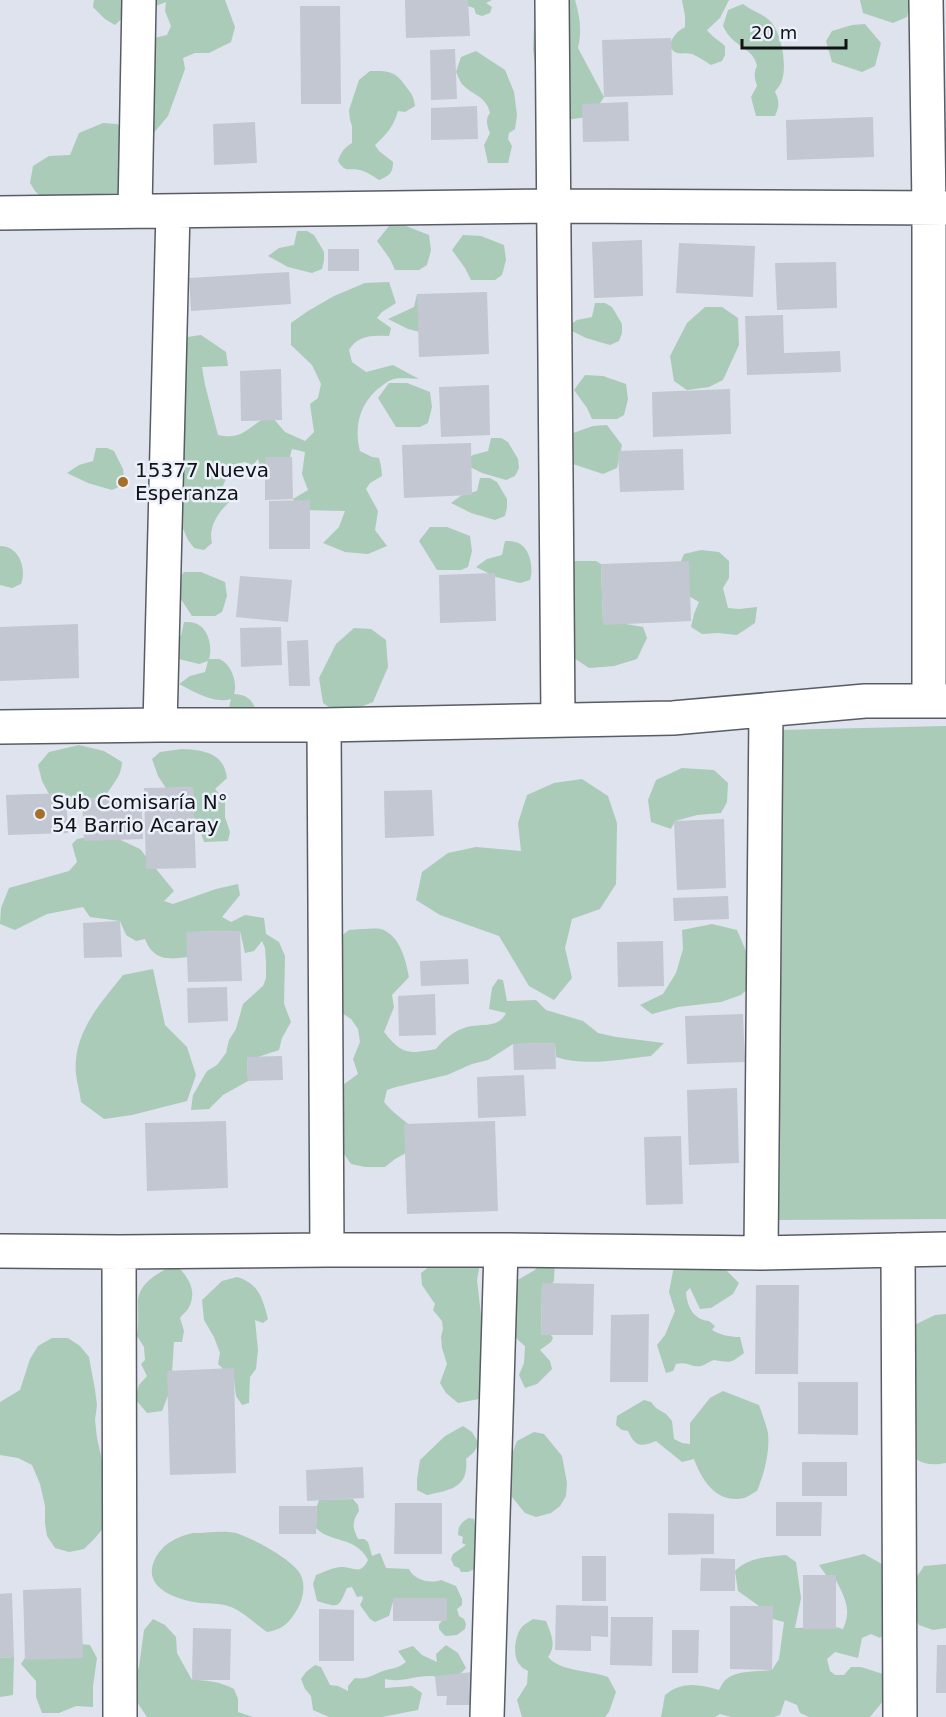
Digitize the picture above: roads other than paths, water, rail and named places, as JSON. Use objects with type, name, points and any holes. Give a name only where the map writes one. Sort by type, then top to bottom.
[{"type":"street","points":[[135,211],[139,0]]},
{"type":"street","points":[[552,0],[558,719]]},
{"type":"street","points":[[0,727],[324,725],[673,718],[865,702],[937,701],[937,208],[926,0]]},
{"type":"street","points":[[0,213],[553,206],[937,208]]},
{"type":"street","points":[[159,725],[173,211]]},
{"type":"street","points":[[761,1253],[766,710]]},
{"type":"street","points":[[324,725],[327,1250]]},
{"type":"street","points":[[0,1251],[501,1250],[761,1253],[946,1249]]},
{"type":"street","points":[[487,1717],[501,1250]]},
{"type":"street","points":[[898,1250],[900,1717]]},
{"type":"street","points":[[119,1252],[120,1717]]},
{"type":"place","name":"15377 Nueva Esperanza","points":[[123,482]]},
{"type":"place","name":"Sub Comisaría N° 54 Barrio Acaray","points":[[40,814]]}]
